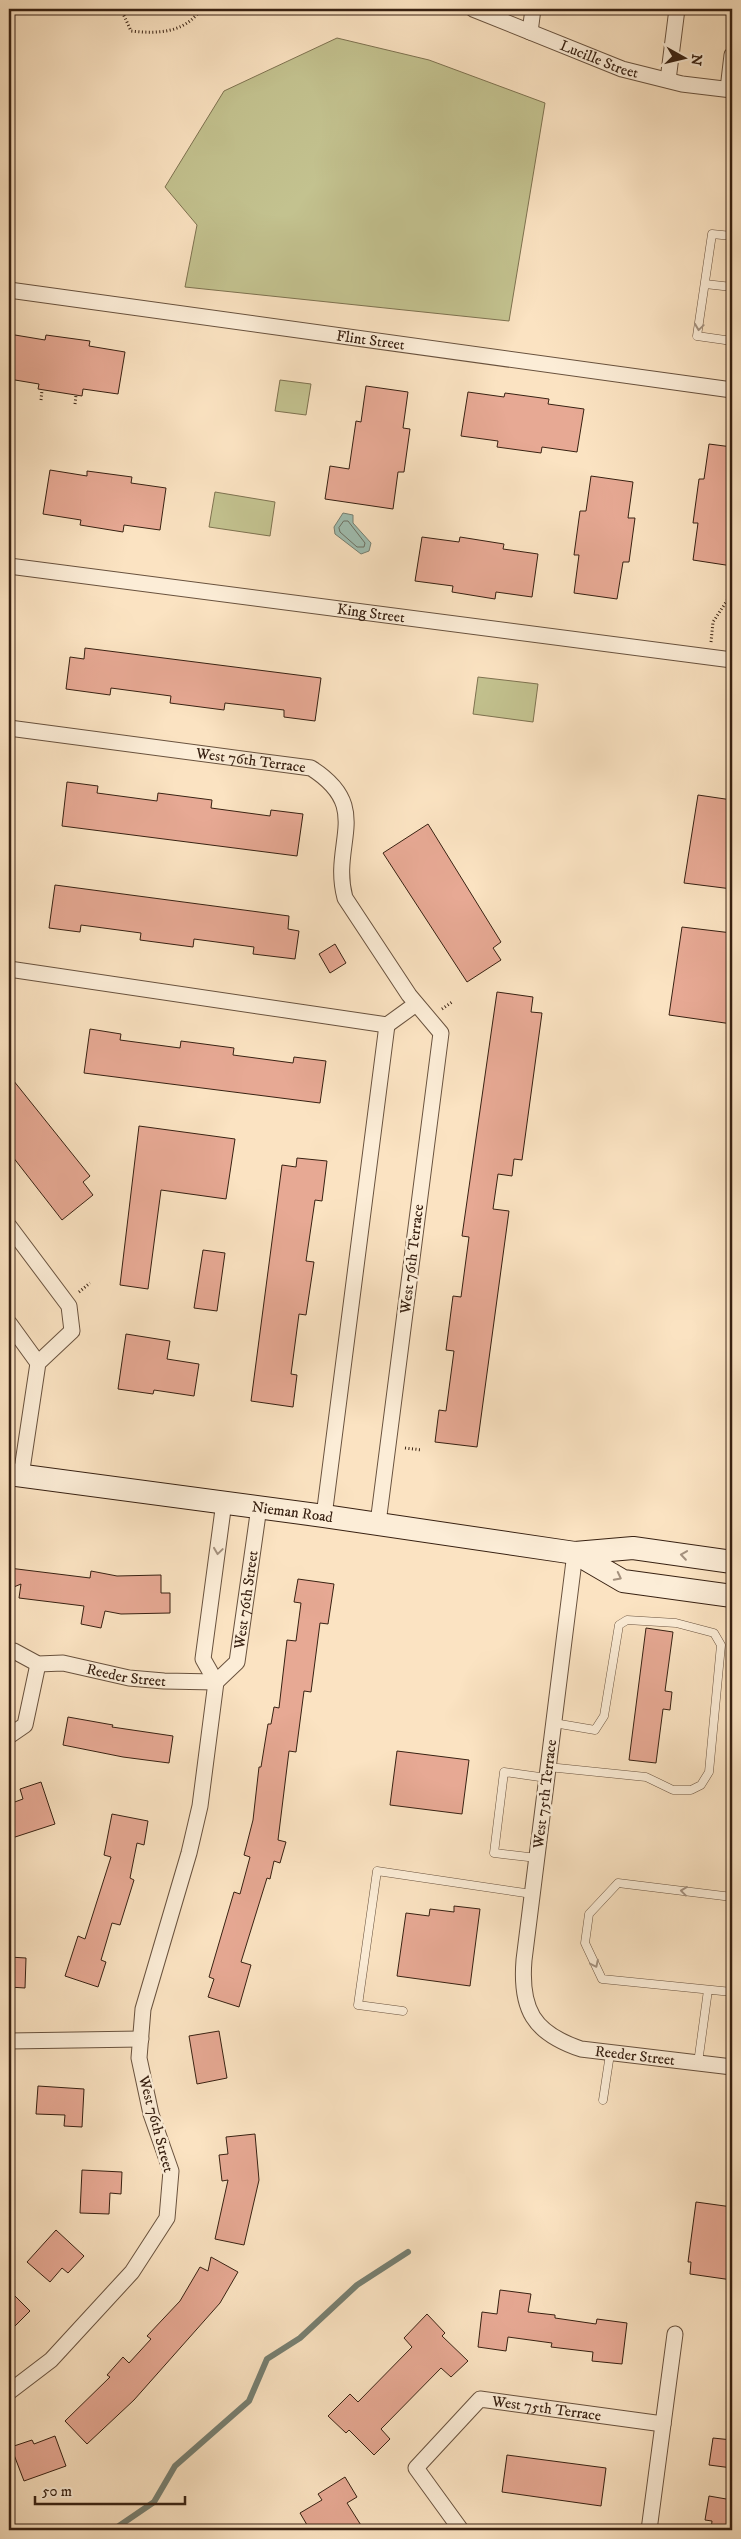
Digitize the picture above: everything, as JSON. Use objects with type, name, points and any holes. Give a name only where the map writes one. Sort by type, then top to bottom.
[{"type":"street","name":"Lucille Street","points":[[473,9],[622,69],[668,80],[730,90]]},
{"type":"street","points":[[530,32],[534,9]]},
{"type":"street","points":[[668,80],[677,9]]},
{"type":"street","points":[[730,90],[732,55]]},
{"type":"street","name":"Flint Street","points":[[9,290],[732,390]]},
{"type":"street","name":"King Street","points":[[9,566],[732,660]]},
{"type":"street","name":"West 76th Terrace","points":[[9,728],[311,768],[322,775],[339,791],[345,805],[346,820],[342,885],[345,898],[416,1004],[441,1033],[378,1523]]},
{"type":"street","points":[[9,970],[387,1025],[416,1004]]},
{"type":"street","points":[[324,1516],[387,1025]]},
{"type":"street","points":[[9,1226],[69,1306],[72,1331],[38,1363],[15,1475]]},
{"type":"street","points":[[9,1323],[38,1363]]},
{"type":"street","name":"Nieman Road","points":[[15,1475],[378,1523],[575,1553],[633,1548],[732,1562]]},
{"type":"street","points":[[216,1682],[203,1659],[224,1502]]},
{"type":"street","name":"West 76th Street","points":[[9,2392],[50,2360],[132,2272],[167,2218],[171,2171],[151,2114],[139,2058],[144,2010],[189,1854],[200,1806],[216,1682],[237,1662],[259,1507]]},
{"type":"street","name":"Nieman Road","points":[[575,1553],[623,1580],[732,1596]]},
{"type":"street","name":"West 75th Terrace","points":[[543,2030],[527,2007],[522,1985],[575,1553]]},
{"type":"street","name":"Reeder Street","points":[[9,1652],[14,1651],[38,1664],[63,1664],[129,1678],[164,1682],[216,1682]]},
{"type":"street","points":[[9,1736],[25,1725],[38,1664]]},
{"type":"street","name":"Reeder Street","points":[[543,2030],[559,2041],[580,2049],[732,2067]]},
{"type":"street","points":[[9,2041],[141,2039]]},
{"type":"street","points":[[649,2530],[675,2334]]},
{"type":"street","name":"West 75th Terrace","points":[[460,2530],[416,2468],[480,2399],[662,2424]]},
{"type":"lane","points":[[732,236],[712,234],[697,336],[732,341]]},
{"type":"lane","points":[[705,284],[732,287]]},
{"type":"lane","points":[[537,1858],[494,1853],[504,1772],[548,1772],[646,1778],[673,1790],[691,1790],[702,1786],[710,1772],[721,1645],[714,1633],[676,1623],[627,1620],[619,1625],[604,1716],[595,1730],[554,1723]]},
{"type":"lane","points":[[403,2011],[358,2005],[377,1871],[532,1894]]},
{"type":"lane","points":[[732,1897],[618,1883],[589,1914],[585,1943],[602,1979],[732,1992]]},
{"type":"lane","points":[[698,2063],[708,1990]]},
{"type":"lane","points":[[602,2100],[610,2054]]},
{"type":"path","points":[[121,9],[131,31],[151,33],[181,28],[201,9]]},
{"type":"path","points":[[41,400],[42,390]]},
{"type":"path","points":[[75,404],[76,395]]},
{"type":"path","points":[[709,657],[713,622],[732,593]]},
{"type":"shaded area","points":[[337,38],[429,60],[545,103],[509,321],[185,287],[197,225],[165,187],[224,91]]},
{"type":"shaded area","points":[[280,380],[311,384],[306,415],[275,411]]},
{"type":"shaded area","points":[[215,492],[275,502],[270,536],[209,527]]},
{"type":"shaded area","points":[[478,677],[538,684],[533,722],[473,714]]},
{"type":"water","points":[[343,513],[353,515],[353,523],[371,543],[369,551],[361,554],[335,534],[334,527]]},
{"type":"building","points":[[9,334],[45,340],[46,335],[90,341],[89,346],[125,352],[118,394],[83,389],[82,396],[38,389],[39,384],[9,379]]},
{"type":"building","points":[[366,386],[408,392],[403,428],[410,429],[404,472],[398,472],[393,509],[325,499],[330,466],[349,469],[356,421],[361,422]]},
{"type":"building","points":[[468,392],[504,397],[505,393],[549,399],[548,404],[584,409],[577,452],[542,447],[541,453],[497,447],[498,441],[461,436]]},
{"type":"building","points":[[709,444],[732,447],[732,566],[693,560],[698,523],[693,523],[699,479],[704,479]]},
{"type":"building","points":[[50,470],[87,476],[87,471],[132,477],[131,483],[166,488],[160,530],[124,525],[123,532],[80,525],[81,520],[43,514]]},
{"type":"building","points":[[591,476],[633,482],[628,518],[635,518],[629,562],[623,562],[617,599],[574,593],[579,555],[574,555],[580,511],[586,511]]},
{"type":"building","points":[[422,537],[459,542],[460,537],[504,544],[503,549],[538,554],[532,597],[496,592],[495,599],[452,592],[453,586],[415,581]]},
{"type":"building","points":[[85,648],[321,678],[315,721],[284,717],[284,710],[225,703],[224,710],[170,703],[171,696],[111,688],[110,695],[66,689],[70,657],[84,659]]},
{"type":"building","points":[[67,782],[98,786],[97,793],[157,801],[158,793],[212,800],[211,808],[270,816],[271,810],[303,814],[297,856],[62,826]]},
{"type":"building","points":[[698,795],[732,800],[732,889],[684,883]]},
{"type":"building","points":[[428,824],[501,942],[493,948],[501,960],[467,982],[383,853]]},
{"type":"building","points":[[55,885],[289,916],[288,929],[299,931],[295,959],[253,954],[254,947],[194,939],[193,947],[140,940],[141,933],[81,925],[80,932],[49,928]]},
{"type":"building","points":[[682,927],[732,933],[732,1024],[669,1015]]},
{"type":"building","points":[[335,944],[346,963],[330,973],[319,954]]},
{"type":"building","points":[[497,992],[533,997],[531,1012],[542,1013],[522,1160],[514,1159],[512,1176],[498,1174],[493,1209],[509,1211],[477,1447],[435,1442],[439,1410],[446,1411],[454,1351],[446,1350],[453,1296],[461,1297],[469,1237],[462,1236]]},
{"type":"building","points":[[90,1029],[121,1034],[120,1040],[180,1048],[181,1041],[234,1048],[233,1055],[293,1063],[294,1057],[326,1061],[320,1103],[84,1073]]},
{"type":"building","points":[[9,1075],[90,1176],[83,1182],[93,1195],[62,1220],[9,1152]]},
{"type":"building","points":[[139,1126],[235,1139],[226,1199],[161,1190],[148,1289],[120,1285]]},
{"type":"building","points":[[297,1158],[327,1161],[322,1201],[315,1200],[306,1261],[314,1262],[306,1315],[299,1314],[291,1374],[297,1375],[293,1407],[251,1401],[282,1165],[296,1167]]},
{"type":"building","points":[[203,1250],[225,1253],[217,1311],[194,1308]]},
{"type":"building","points":[[126,1334],[170,1341],[167,1359],[199,1364],[194,1396],[154,1390],[153,1394],[118,1389]]},
{"type":"building","points":[[9,1568],[90,1578],[91,1571],[117,1576],[161,1575],[161,1593],[170,1593],[170,1613],[121,1614],[105,1611],[101,1628],[81,1624],[84,1606],[19,1598],[21,1584],[9,1589]]},
{"type":"building","points":[[298,1579],[334,1584],[328,1624],[320,1623],[311,1692],[304,1691],[296,1752],[289,1751],[278,1840],[286,1842],[280,1863],[274,1861],[270,1879],[267,1878],[241,1962],[251,1965],[239,2007],[208,1997],[214,1979],[209,1977],[234,1892],[240,1894],[250,1857],[244,1855],[253,1820],[259,1767],[261,1767],[268,1724],[271,1724],[274,1707],[279,1708],[287,1640],[296,1641],[301,1603],[294,1602]]},
{"type":"building","points":[[646,1628],[673,1632],[665,1691],[672,1692],[670,1710],[663,1709],[656,1763],[629,1760]]},
{"type":"building","points":[[68,1717],[113,1725],[112,1727],[173,1736],[169,1763],[123,1757],[63,1745]]},
{"type":"building","points":[[397,1751],[469,1760],[462,1814],[390,1805]]},
{"type":"building","points":[[41,1782],[55,1824],[9,1839],[9,1804],[23,1799],[20,1789]]},
{"type":"building","points":[[112,1814],[148,1821],[144,1845],[137,1843],[130,1878],[134,1880],[120,1925],[112,1923],[101,1960],[106,1962],[98,1987],[65,1976],[78,1936],[85,1939],[111,1857],[104,1855]]},
{"type":"building","points":[[454,1906],[480,1909],[470,1986],[397,1976],[406,1913],[429,1916],[430,1909],[454,1912]]},
{"type":"building","points":[[9,1957],[26,1958],[25,1988],[9,1987]]},
{"type":"building","points":[[219,2031],[227,2078],[197,2084],[189,2036]]},
{"type":"building","points":[[38,2086],[84,2089],[82,2127],[64,2126],[65,2115],[36,2114]]},
{"type":"building","points":[[255,2134],[259,2180],[244,2245],[215,2239],[228,2180],[222,2181],[219,2155],[228,2154],[226,2137]]},
{"type":"building","points":[[82,2170],[122,2172],[121,2194],[110,2193],[109,2214],[80,2213]]},
{"type":"building","points":[[696,2202],[732,2207],[732,2280],[690,2274],[691,2262],[688,2262]]},
{"type":"building","points":[[56,2230],[84,2256],[68,2273],[62,2268],[50,2282],[27,2262]]},
{"type":"building","points":[[211,2257],[238,2272],[220,2303],[134,2400],[87,2444],[65,2421],[110,2377],[107,2375],[123,2357],[129,2363],[151,2339],[147,2336],[180,2301],[200,2267],[208,2271]]},
{"type":"building","points":[[9,2290],[30,2311],[9,2332]]},
{"type":"building","points":[[500,2290],[531,2294],[528,2312],[555,2315],[555,2318],[596,2324],[597,2319],[627,2323],[622,2364],[592,2361],[593,2352],[551,2347],[552,2343],[508,2337],[506,2351],[478,2347],[482,2312],[497,2314]]},
{"type":"building","points":[[427,2314],[445,2333],[442,2336],[468,2361],[451,2377],[441,2368],[381,2429],[390,2439],[374,2455],[349,2430],[346,2433],[328,2416],[350,2394],[358,2402],[412,2347],[404,2338]]},
{"type":"building","points":[[55,2436],[66,2466],[24,2481],[11,2447],[32,2440],[34,2444]]},
{"type":"building","points":[[713,2438],[732,2440],[732,2468],[709,2465]]},
{"type":"building","points":[[507,2455],[606,2468],[601,2506],[502,2492]]},
{"type":"building","points":[[345,2477],[357,2497],[347,2503],[364,2530],[310,2530],[300,2513],[322,2500],[318,2494]]},
{"type":"building","points":[[709,2496],[732,2500],[732,2530],[711,2530],[712,2521],[705,2520]]},
{"type":"waterway","points":[[113,2530],[154,2502],[175,2466],[249,2401],[267,2359],[300,2338],[357,2285],[408,2252]]}]
